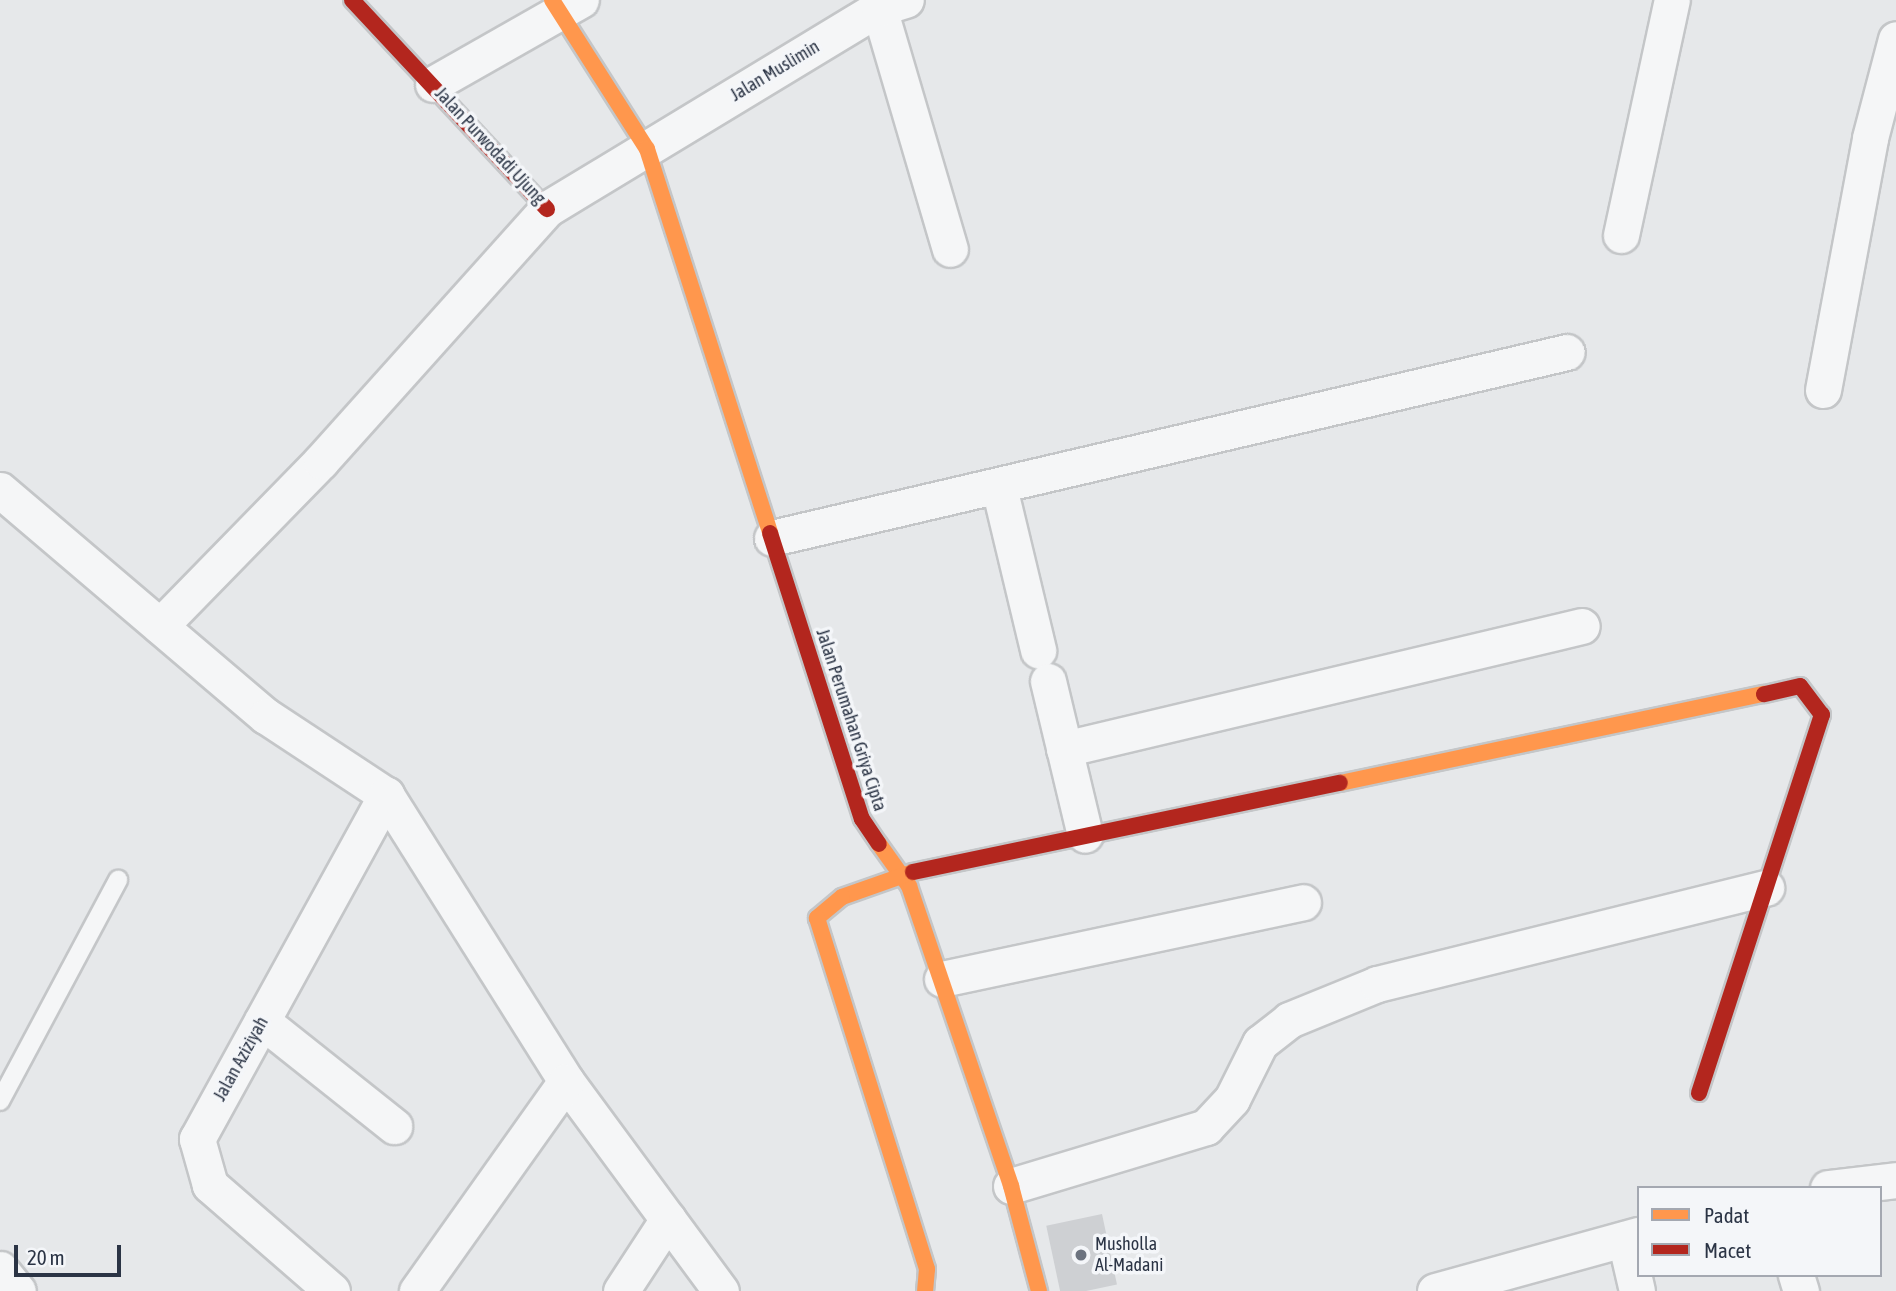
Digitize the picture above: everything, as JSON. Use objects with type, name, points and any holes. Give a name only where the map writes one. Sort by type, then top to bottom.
[{"type":"street","name":"Jalan Purwodadi Ujung","points":[[352,0],[547,209],[647,149]]},
{"type":"street","points":[[1621,236],[1672,0]]},
{"type":"street","points":[[433,84],[565,4]]},
{"type":"street","name":"Jalan Perumahan Griya Cipta","points":[[565,4],[647,149],[862,819],[900,875],[942,979],[1011,1186],[1039,1291]]},
{"type":"street","points":[[892,4],[950,249]]},
{"type":"street","name":"Jalan Muslimin","points":[[647,149],[892,4]]},
{"type":"street","points":[[1822,390],[1870,138],[1896,39]]},
{"type":"street","points":[[160,626],[321,460],[547,209]]},
{"type":"street","points":[[772,538],[1567,352]]},
{"type":"street","points":[[999,487],[1085,835]]},
{"type":"street","points":[[0,490],[266,716],[386,795],[566,1081],[721,1291]]},
{"type":"street","points":[[1064,749],[1582,626]]},
{"type":"street","points":[[925,1291],[927,1269],[818,928],[817,918],[842,897],[900,875],[1800,686],[1822,715],[1699,1093]]},
{"type":"street","name":"Jalan Aziziyah","points":[[332,1291],[210,1185],[198,1158],[197,1139],[386,795]]},
{"type":"street","points":[[1011,1186],[1206,1127],[1232,1099],[1260,1043],[1289,1020],[1377,984],[1766,888]]},
{"type":"street","points":[[942,979],[1303,902]]},
{"type":"street","points":[[262,1021],[394,1126]]},
{"type":"street","points":[[417,1291],[566,1081]]},
{"type":"street","points":[[1845,1186],[1896,1180]]},
{"type":"street","points":[[621,1291],[668,1219]]},
{"type":"street","points":[[1445,1290],[1632,1237],[1637,1291]]},
{"type":"street","points":[[0,1269],[18,1291]]},
{"type":"lane","points":[[0,1101],[118,880]]},
{"type":"building","name":"Musholla Al-Madani","points":[[1102,1214],[1117,1284],[1086,1291],[1060,1291],[1046,1226]]},
{"type":"traffic: slow","points":[[552,0],[647,149],[770,533]]},
{"type":"traffic: slow","points":[[1340,783],[1764,694]]},
{"type":"traffic: slow","points":[[879,844],[909,886],[1011,1186],[1039,1291]]},
{"type":"traffic: slow","points":[[913,872],[842,897],[817,918],[927,1269],[925,1291]]},
{"type":"traffic: jam","points":[[352,0],[547,209]]},
{"type":"traffic: jam","points":[[770,533],[862,819],[879,844]]},
{"type":"traffic: jam","points":[[1699,1093],[1822,715],[1800,686],[1764,694]]},
{"type":"traffic: jam","points":[[913,872],[1340,783]]},
{"type":"place","name":"Musholla Al-Madani","points":[[1081,1255]]}]
